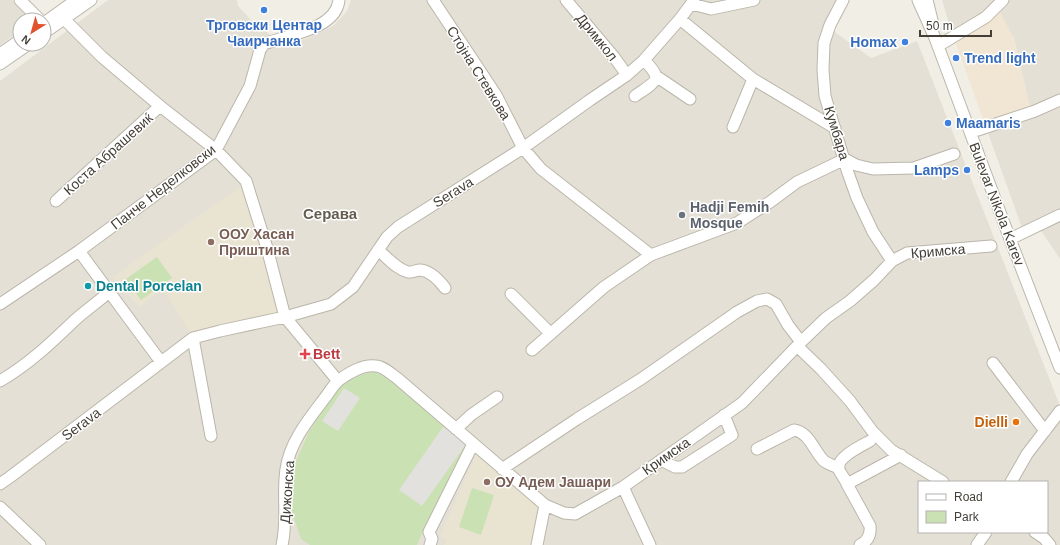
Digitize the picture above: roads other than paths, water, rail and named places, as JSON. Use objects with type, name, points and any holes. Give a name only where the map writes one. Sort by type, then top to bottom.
[{"type":"street","points":[[20,0],[32,12]]},
{"type":"street","points":[[52,25],[76,0]]},
{"type":"street","points":[[52,20],[91,0]]},
{"type":"street","name":"Панче Неделковски","points":[[0,304],[79,251],[216,150],[250,86],[260,50],[264,44],[298,34],[319,25],[334,14],[339,0]]},
{"type":"street","name":"Стојна Стевкова","points":[[433,0],[496,95],[523,148],[541,169],[651,255]]},
{"type":"street","name":"Дримкол","points":[[566,0],[614,57],[627,75]]},
{"type":"street","name":"Кумбара","points":[[843,0],[830,25],[824,42],[822,70],[826,96],[858,198],[873,232],[892,261]]},
{"type":"street","name":"Bulevar Nikola Karev","points":[[918,0],[937,42],[1010,239],[1060,368]]},
{"type":"street","name":"Bulevar Nikola Karev","points":[[927,0],[931,11],[937,42]]},
{"type":"street","points":[[937,42],[986,17],[1003,0]]},
{"type":"street","points":[[693,2],[711,9],[747,1]]},
{"type":"street","name":"Serava","points":[[0,484],[100,410],[193,338],[285,317],[331,304],[353,286],[387,237],[398,227],[523,148],[627,75],[644,60],[693,2]]},
{"type":"street","name":"Коста Абрашевиќ","points":[[61,16],[102,57],[160,106],[216,150],[246,181],[267,248],[285,317],[338,381]]},
{"type":"street","points":[[680,19],[753,79],[835,128]]},
{"type":"street","points":[[0,54],[12,46]]},
{"type":"street","points":[[0,64],[17,52]]},
{"type":"street","points":[[644,60],[656,76],[690,99]]},
{"type":"street","points":[[635,96],[653,83],[656,76]]},
{"type":"street","points":[[733,127],[753,79]]},
{"type":"street","points":[[978,130],[1035,111],[1060,100]]},
{"type":"street","name":"Коста Абрашевиќ","points":[[56,201],[160,106]]},
{"type":"street","points":[[532,350],[604,287],[651,255],[737,223],[770,202],[797,182],[845,159],[856,165],[873,169],[914,168],[954,154]]},
{"type":"street","points":[[1010,239],[1060,215]]},
{"type":"street","name":"Кримска","points":[[338,381],[360,368],[369,365],[378,366],[397,378],[545,505],[564,514],[574,514],[622,487],[742,403],[826,318],[868,286],[892,261],[907,253],[991,246]]},
{"type":"street","points":[[378,250],[398,268],[409,272],[420,270],[430,273],[438,279],[445,288]]},
{"type":"street","points":[[79,251],[161,362]]},
{"type":"street","points":[[0,381],[17,371],[34,358],[76,319],[109,292]]},
{"type":"street","points":[[511,294],[550,333]]},
{"type":"street","points":[[502,469],[577,419],[641,379],[737,312],[757,301],[767,299],[776,304],[799,344],[850,401],[873,432],[891,450],[941,481]]},
{"type":"street","points":[[193,338],[211,436]]},
{"type":"street","points":[[993,363],[1045,431]]},
{"type":"street","name":"Дижонска","points":[[282,545],[284,535],[284,489],[286,468],[290,454],[298,435],[338,381]]},
{"type":"street","points":[[456,429],[471,415],[497,397]]},
{"type":"street","points":[[1012,481],[1027,454],[1060,411]]},
{"type":"street","points":[[661,460],[675,467],[682,467],[732,435],[724,415]]},
{"type":"street","points":[[757,449],[794,430],[800,430],[826,462],[839,468]]},
{"type":"street","points":[[860,545],[865,542],[869,536],[871,532],[870,526],[860,510],[839,468],[840,461],[844,457],[870,441]]},
{"type":"street","points":[[430,545],[432,539],[429,532],[473,444]]},
{"type":"street","points":[[847,484],[901,455]]},
{"type":"street","points":[[622,487],[650,545]]},
{"type":"street","points":[[537,545],[545,505]]},
{"type":"street","points":[[0,507],[40,545]]},
{"type":"street","points":[[977,545],[985,533]]},
{"type":"street","points":[[986,545],[989,533]]},
{"type":"street","points":[[1036,533],[1044,538],[1050,545]]},
{"type":"place","name":"Трговски Центар Чаирчанка","points":[[264,10]]},
{"type":"place","name":"Homax","points":[[905,42]]},
{"type":"place","name":"Trend light","points":[[956,58]]},
{"type":"place","name":"Maamaris","points":[[948,123]]},
{"type":"place","name":"Lamps","points":[[967,170]]},
{"type":"place","name":"Hadji Femih Mosque","points":[[682,215]]},
{"type":"place","name":"ООУ Хасан Приштина","points":[[211,242]]},
{"type":"place","name":"Dental Porcelan","points":[[88,286]]},
{"type":"place","name":"Bett","points":[[305,354]]},
{"type":"place","name":"Dielli","points":[[1016,422]]},
{"type":"place","name":"ОУ Адем Јашари","points":[[487,482]]},
{"type":"district","name":"Серава","points":[[330,214]]}]
